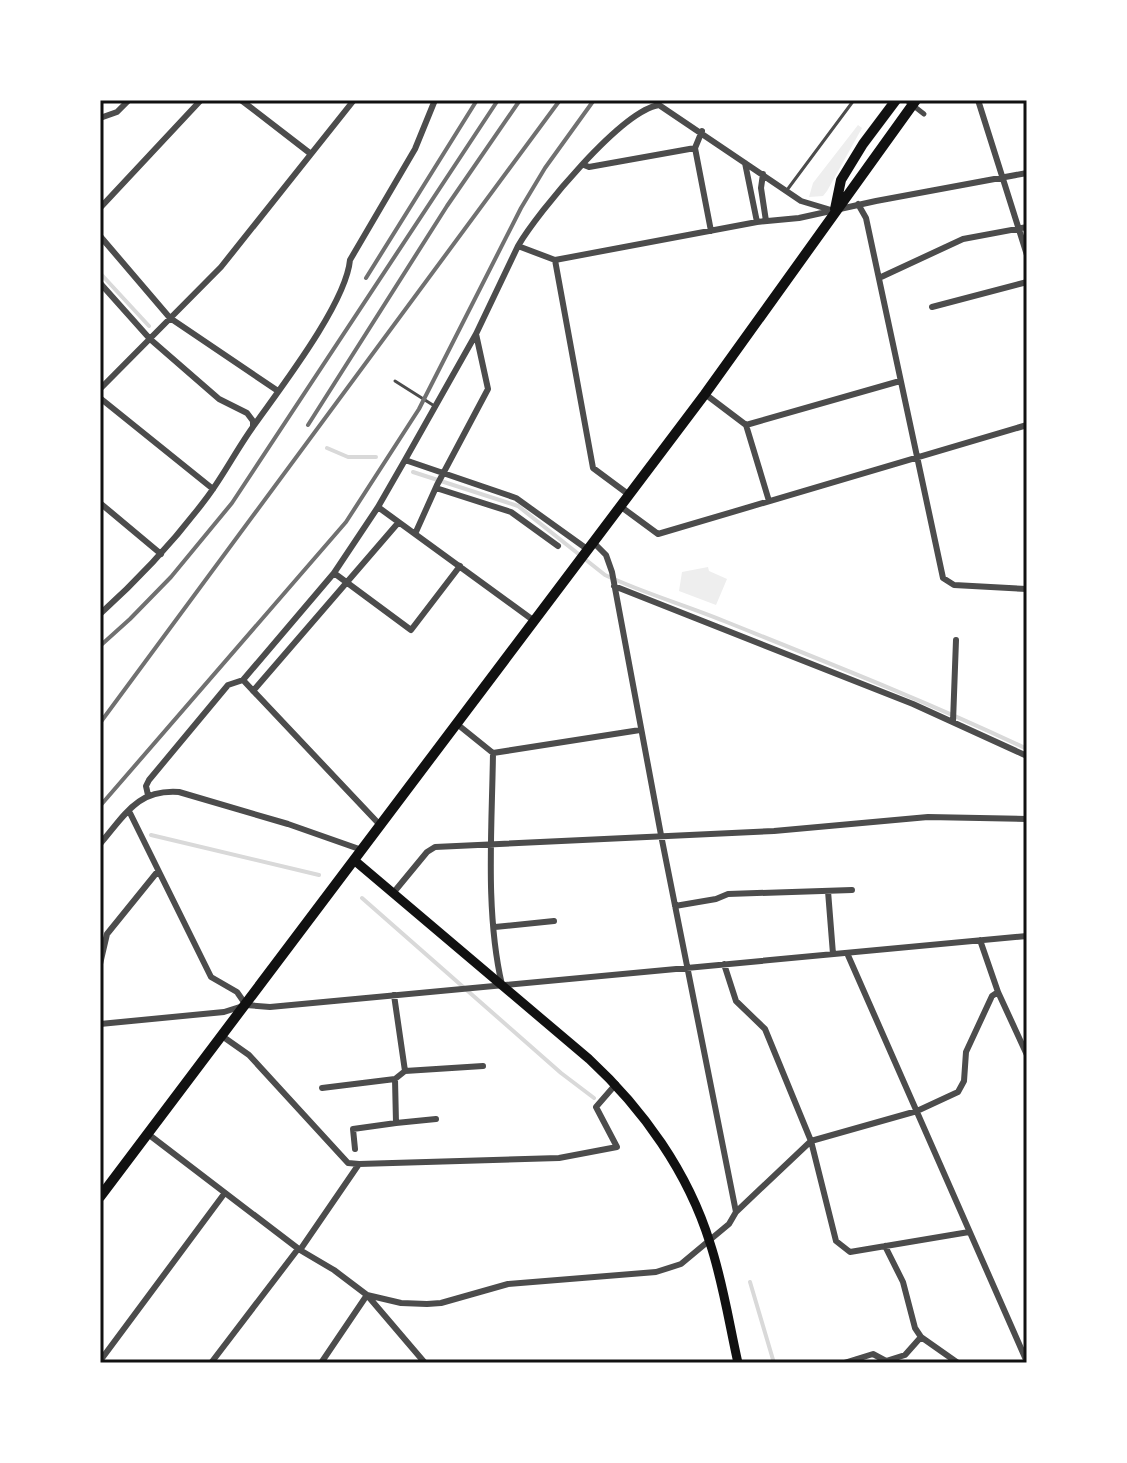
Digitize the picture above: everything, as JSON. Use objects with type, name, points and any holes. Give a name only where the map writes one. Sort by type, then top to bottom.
[{"type":"highway","points":[[835,211],[841,180],[896,100]]},
{"type":"highway","points":[[100,1197],[705,394],[916,100]]},
{"type":"main road","points":[[354,860],[616,1084],[647,1121],[679,1171],[710,1240],[738,1363]]},
{"type":"street","points":[[100,118],[117,112],[129,100]]},
{"type":"street","points":[[100,208],[201,100]]},
{"type":"street","points":[[241,100],[311,154]]},
{"type":"street","points":[[100,389],[221,267],[354,100]]},
{"type":"street","points":[[100,614],[161,554],[213,489],[278,391],[335,302],[349,270],[350,260],[415,149],[435,100]]},
{"type":"street","points":[[906,100],[924,114]]},
{"type":"street","points":[[978,100],[1027,255]]},
{"type":"street","points":[[148,795],[146,786],[149,780],[168,756],[228,685],[243,680],[334,573],[378,507],[437,407],[518,246],[539,214],[623,125],[653,106],[665,106],[809,205],[835,211]]},
{"type":"street","points":[[702,131],[695,148],[711,231]]},
{"type":"street","points":[[584,165],[589,167],[695,148]]},
{"type":"street","points":[[745,163],[757,222]]},
{"type":"street","points":[[518,246],[555,260],[757,222],[776,222],[1027,173]]},
{"type":"street","points":[[763,174],[761,188],[766,221]]},
{"type":"street","points":[[858,204],[866,218],[943,578],[954,585],[1027,589]]},
{"type":"street","points":[[879,278],[963,239],[1027,227]]},
{"type":"street","points":[[100,236],[170,318],[278,391]]},
{"type":"street","points":[[555,260],[593,468],[628,494]]},
{"type":"street","points":[[932,307],[1027,282]]},
{"type":"street","points":[[100,283],[150,339],[219,399],[247,413],[253,427]]},
{"type":"street","points":[[415,534],[488,389],[476,334]]},
{"type":"street","points":[[746,425],[900,381]]},
{"type":"street","points":[[705,394],[746,425],[769,501]]},
{"type":"street","points":[[100,398],[213,489]]},
{"type":"street","points":[[620,506],[658,534],[1027,425]]},
{"type":"street","points":[[405,460],[439,481],[511,512],[558,546]]},
{"type":"street","points":[[367,1295],[401,1303],[441,1303],[508,1284],[656,1272],[681,1264],[735,1218],[736,1212],[640,730],[612,572],[606,555],[586,551],[516,498],[439,481]]},
{"type":"street","points":[[100,503],[161,554]]},
{"type":"street","points":[[378,507],[533,620]]},
{"type":"street","points":[[253,691],[398,523]]},
{"type":"street","points":[[334,573],[411,630],[460,566]]},
{"type":"street","points":[[614,584],[781,646],[953,717],[1027,756]]},
{"type":"street","points":[[953,717],[956,640]]},
{"type":"street","points":[[243,680],[380,825]]},
{"type":"street","points":[[457,724],[493,753],[640,730]]},
{"type":"street","points":[[493,753],[496,959],[502,985]]},
{"type":"street","points":[[100,844],[148,795],[163,791],[179,792],[288,824],[362,850]]},
{"type":"street","points":[[129,811],[211,977],[237,992],[246,1005]]},
{"type":"street","points":[[394,892],[427,852],[435,847],[774,831],[928,817],[1027,819]]},
{"type":"street","points":[[100,964],[107,934],[158,871]]},
{"type":"street","points":[[675,906],[728,894],[852,890]]},
{"type":"street","points":[[828,891],[833,954]]},
{"type":"street","points":[[495,927],[554,921]]},
{"type":"street","points":[[100,1024],[224,1012],[246,1005],[270,1007],[1027,936]]},
{"type":"street","points":[[980,940],[998,992],[1027,1055]]},
{"type":"street","points":[[847,953],[1027,1362]]},
{"type":"street","points":[[724,964],[736,1001],[765,1029],[811,1141],[836,1241],[850,1252],[969,1232]]},
{"type":"street","points":[[736,1212],[811,1141],[917,1111],[958,1092],[964,1081],[966,1052],[992,996],[998,992]]},
{"type":"street","points":[[394,995],[405,1071]]},
{"type":"street","points":[[222,1036],[249,1055],[348,1163],[559,1158],[617,1147],[596,1107],[616,1084]]},
{"type":"street","points":[[322,1088],[395,1079],[405,1071],[483,1066]]},
{"type":"street","points":[[395,1079],[396,1123]]},
{"type":"street","points":[[355,1149],[353,1129],[436,1119]]},
{"type":"street","points":[[148,1134],[299,1250],[334,1270],[367,1295],[425,1363]]},
{"type":"street","points":[[211,1363],[299,1250],[359,1164]]},
{"type":"street","points":[[100,1361],[224,1194]]},
{"type":"street","points":[[885,1246],[903,1282],[915,1328],[921,1337],[958,1363]]},
{"type":"street","points":[[321,1363],[367,1295]]},
{"type":"street","points":[[844,1363],[873,1354],[886,1361],[905,1355],[921,1337]]},
{"type":"lane","points":[[787,191],[854,100]]},
{"type":"lane","points":[[395,381],[437,407]]},
{"type":"shaded area","points":[[858,125],[862,128],[827,191],[823,196],[809,197],[813,183]]},
{"type":"shaded area","points":[[708,567],[709,571],[727,579],[716,605],[679,591],[682,572]]},
{"type":"waterway","points":[[100,273],[149,326]]},
{"type":"waterway","points":[[327,448],[348,457],[376,457]]},
{"type":"waterway","points":[[413,472],[518,506],[605,575],[877,683],[1027,749]]},
{"type":"waterway","points":[[151,835],[319,875]]},
{"type":"waterway","points":[[362,898],[561,1073],[594,1098]]},
{"type":"waterway","points":[[750,1282],[774,1363]]},
{"type":"railway","points":[[366,278],[477,100]]},
{"type":"railway","points":[[100,646],[171,577],[232,503],[498,100]]},
{"type":"railway","points":[[308,425],[447,206],[520,100]]},
{"type":"railway","points":[[100,723],[560,100]]},
{"type":"railway","points":[[100,806],[346,522],[419,409],[521,208],[545,168],[594,100]]}]
